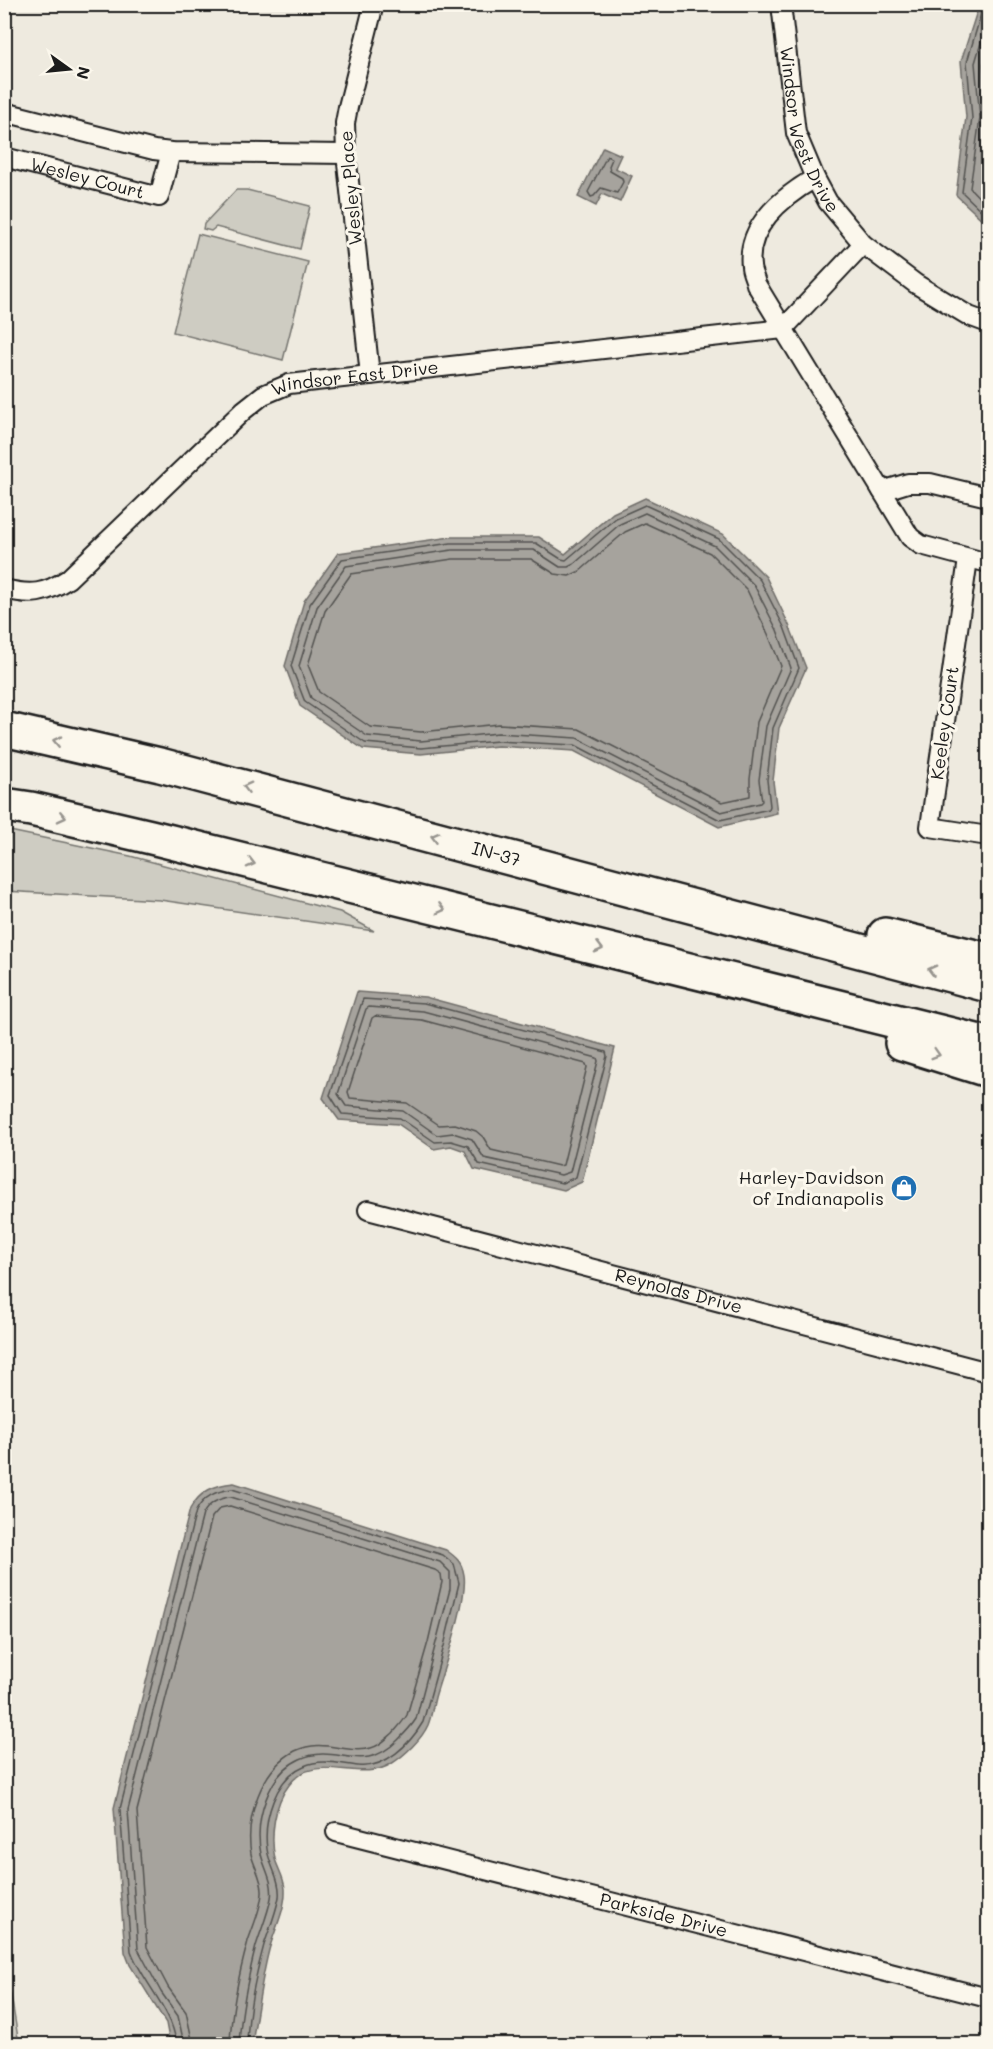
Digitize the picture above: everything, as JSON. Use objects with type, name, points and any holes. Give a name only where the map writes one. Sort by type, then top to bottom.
[{"type":"highway","name":"IN-37","points":[[4,729],[160,765],[572,873],[988,986]]},
{"type":"highway","points":[[4,805],[31,809],[151,837],[988,1044]]},
{"type":"highway","points":[[572,873],[739,899],[988,960]]},
{"type":"highway","points":[[661,963],[988,1070]]},
{"type":"street","name":"Wesley Place","points":[[370,375],[346,154],[345,123],[374,4]]},
{"type":"street","name":"Windsor West Drive","points":[[781,4],[796,133],[828,202],[863,244],[916,284],[960,310],[988,323]]},
{"type":"street","points":[[4,112],[154,150],[346,154]]},
{"type":"street","name":"Wesley Court","points":[[4,157],[159,197],[171,152]]},
{"type":"street","points":[[815,178],[792,191],[759,228],[751,248],[751,267],[756,284],[910,537],[921,545],[988,563]]},
{"type":"street","points":[[783,330],[863,244]]},
{"type":"street","name":"Windsor East Drive","points":[[4,589],[33,594],[53,589],[68,579],[244,410],[263,395],[289,384],[783,330]]},
{"type":"street","points":[[882,491],[908,483],[930,483],[988,497]]},
{"type":"street","name":"Keeley Court","points":[[968,559],[930,828],[988,836]]},
{"type":"street","name":"Reynolds Drive","points":[[368,1210],[988,1372]]},
{"type":"street","name":"Parkside Drive","points":[[336,1832],[988,1998]]},
{"type":"shaded area","points":[[236,190],[247,190],[310,206],[300,249],[216,227],[211,231],[203,229],[204,224]]},
{"type":"shaded area","points":[[198,234],[308,262],[283,360],[173,332]]},
{"type":"shaded area","points":[[5,830],[130,856],[340,912],[374,931],[160,900],[5,891]]},
{"type":"shaded area","points":[[5,1959],[19,2044],[5,2044]]},
{"type":"water","points":[[979,5],[988,5],[988,225],[956,195],[966,117],[961,61]]},
{"type":"water","points":[[603,147],[621,155],[615,168],[632,176],[620,202],[602,194],[596,206],[578,197]]},
{"type":"water","points":[[645,498],[723,534],[766,577],[789,625],[806,668],[779,728],[773,781],[777,813],[719,827],[574,751],[498,746],[421,754],[363,749],[300,706],[285,666],[304,601],[338,553],[451,537],[539,537],[565,554],[613,513]]},
{"type":"water","points":[[357,992],[425,997],[615,1048],[582,1182],[564,1190],[474,1169],[465,1151],[451,1146],[434,1149],[398,1124],[339,1120],[323,1098]]},
{"type":"water","points":[[234,1483],[446,1550],[460,1563],[464,1575],[464,1586],[459,1617],[429,1721],[417,1741],[396,1761],[378,1769],[365,1771],[324,1768],[299,1775],[289,1785],[280,1801],[274,1820],[273,1840],[275,1859],[282,1877],[285,1897],[266,1962],[252,2044],[170,2044],[166,2023],[130,1965],[125,1952],[114,1808],[190,1509],[208,1490]]},
{"type":"place","name":"Harley-Davidson of Indianapolis","points":[[904,1188]]}]
